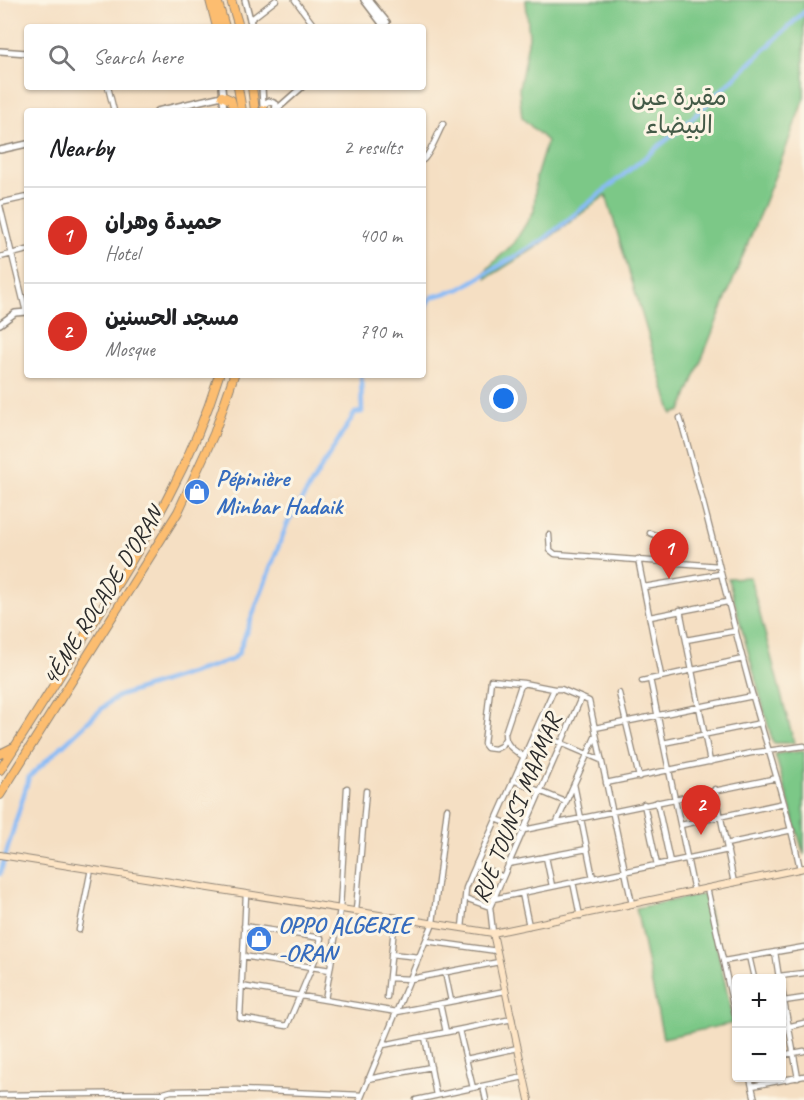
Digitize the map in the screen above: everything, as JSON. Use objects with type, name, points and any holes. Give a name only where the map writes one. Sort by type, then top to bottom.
[{"type":"highway","points":[[210,0],[216,24]]},
{"type":"highway","points":[[217,0],[224,24]]},
{"type":"highway","points":[[231,0],[237,24]]},
{"type":"highway","points":[[238,90],[242,108]]},
{"type":"highway","points":[[253,90],[261,108]]},
{"type":"highway","points":[[222,92],[231,100],[233,108]]},
{"type":"highway","name":"4ÈME ROCADE D'ORAN","points":[[0,770],[166,503],[194,445],[218,378]]},
{"type":"highway","name":"4ÈME ROCADE D'ORAN","points":[[0,795],[178,512],[214,434],[233,378]]},
{"type":"highway","points":[[0,754],[15,747]]},
{"type":"main road","points":[[3,855],[493,933],[802,869]]},
{"type":"main road","points":[[493,933],[528,1100]]},
{"type":"street","points":[[244,0],[251,24]]},
{"type":"street","points":[[250,20],[276,0]]},
{"type":"street","points":[[295,0],[313,24]]},
{"type":"street","points":[[364,0],[382,24]]},
{"type":"street","points":[[369,0],[382,24]]},
{"type":"street","points":[[0,51],[24,53]]},
{"type":"street","points":[[109,90],[113,108]]},
{"type":"street","points":[[262,90],[262,108]]},
{"type":"street","points":[[264,90],[271,101],[276,104],[275,108]]},
{"type":"street","points":[[278,108],[298,90]]},
{"type":"street","points":[[167,108],[222,92],[224,108]]},
{"type":"street","points":[[263,108],[264,104],[271,101],[278,102],[287,98]]},
{"type":"street","points":[[426,158],[443,124]]},
{"type":"street","points":[[0,150],[24,145]]},
{"type":"street","points":[[24,198],[0,205],[24,300]]},
{"type":"street","points":[[0,257],[24,251]]},
{"type":"street","points":[[0,324],[15,313],[24,312]]},
{"type":"street","points":[[680,418],[705,503],[727,602],[802,869]]},
{"type":"street","points":[[650,533],[678,544],[681,548],[678,562]]},
{"type":"street","points":[[549,535],[550,550],[555,554],[719,566]]},
{"type":"street","points":[[638,559],[661,676]]},
{"type":"street","points":[[644,587],[720,574]]},
{"type":"street","points":[[650,617],[727,602]]},
{"type":"street","points":[[680,610],[710,762]]},
{"type":"street","points":[[686,640],[735,631]]},
{"type":"street","points":[[642,681],[743,659]]},
{"type":"street","points":[[650,679],[694,891]]},
{"type":"street","points":[[505,739],[501,746],[495,749],[487,748],[484,744],[491,680],[561,689],[589,701],[632,904]]},
{"type":"street","points":[[523,683],[505,733],[505,739],[509,747],[524,757]]},
{"type":"street","points":[[462,928],[466,888],[554,689]]},
{"type":"street","points":[[619,693],[639,777]]},
{"type":"street","points":[[595,728],[753,696]]},
{"type":"street","name":"RUE TOUNSI MAAMAR","points":[[493,933],[490,907],[493,898],[581,698]]},
{"type":"street","points":[[663,743],[760,723]]},
{"type":"street","points":[[535,732],[602,760]]},
{"type":"street","points":[[557,822],[596,735]]},
{"type":"street","points":[[606,783],[769,750],[804,746]]},
{"type":"street","points":[[496,819],[524,830],[777,778]]},
{"type":"street","points":[[513,780],[566,802]]},
{"type":"street","points":[[574,784],[593,878]]},
{"type":"street","points":[[325,1000],[339,909],[347,788]]},
{"type":"street","points":[[716,789],[734,883]]},
{"type":"street","points":[[356,911],[366,791]]},
{"type":"street","points":[[657,802],[670,862]]},
{"type":"street","points":[[681,825],[784,803]]},
{"type":"street","points":[[644,804],[657,865]]},
{"type":"street","points":[[0,1095],[238,1090],[361,1097],[433,923],[447,809]]},
{"type":"street","points":[[493,898],[688,858],[792,830]]},
{"type":"street","points":[[508,864],[587,849]]},
{"type":"street","points":[[546,857],[552,886]]},
{"type":"street","points":[[476,864],[503,877]]},
{"type":"street","points":[[78,930],[91,869]]},
{"type":"street","points":[[573,882],[580,916]]},
{"type":"street","points":[[707,888],[732,1000]]},
{"type":"street","points":[[522,893],[529,926]]},
{"type":"street","points":[[244,926],[321,938],[317,955],[288,1026],[240,1018],[241,986],[243,956],[244,926],[246,894]]},
{"type":"street","points":[[465,898],[490,907]]},
{"type":"street","points":[[387,997],[395,918]]},
{"type":"street","points":[[426,941],[497,951]]},
{"type":"street","points":[[724,962],[804,947]]},
{"type":"street","points":[[775,952],[779,974]]},
{"type":"street","points":[[391,954],[419,957]]},
{"type":"street","points":[[317,955],[332,957]]},
{"type":"street","points":[[243,956],[330,970]]},
{"type":"street","points":[[749,956],[753,974]]},
{"type":"street","points":[[389,978],[411,979],[499,962]]},
{"type":"street","points":[[445,972],[451,1001]]},
{"type":"street","points":[[786,976],[804,973]]},
{"type":"street","points":[[241,986],[397,1012],[506,991]]},
{"type":"street","points":[[786,1001],[804,998]]},
{"type":"street","points":[[440,1004],[446,1032]]},
{"type":"street","points":[[786,1014],[798,1078]]},
{"type":"street","points":[[382,1045],[512,1019]]},
{"type":"street","points":[[788,1026],[804,1023]]},
{"type":"street","points":[[459,1030],[472,1088]]},
{"type":"street","points":[[425,1037],[436,1095]]},
{"type":"street","points":[[466,1059],[518,1048]]},
{"type":"street","points":[[786,1054],[804,1051]]},
{"type":"street","points":[[368,1079],[431,1067]]},
{"type":"street","points":[[752,1086],[804,1076]]},
{"type":"street","points":[[416,1100],[524,1077]]},
{"type":"street","points":[[751,1082],[755,1100]]},
{"type":"street","points":[[483,1086],[486,1100]]},
{"type":"street","points":[[163,1100],[164,1093]]},
{"type":"green space","name":"مقبرة عين البيضاء","points":[[526,0],[804,0],[804,98],[681,411],[672,414],[606,195],[537,247],[487,278],[485,272],[514,243],[534,211],[536,177],[547,141],[522,118],[519,89],[529,37]]},
{"type":"green space","points":[[750,577],[794,743],[773,743],[728,578]]},
{"type":"green space","points":[[804,751],[804,855],[775,754]]},
{"type":"green space","points":[[705,894],[732,1014],[732,1023],[663,1038],[636,908]]},
{"type":"waterway","points":[[426,306],[432,297],[460,289],[543,240],[685,125],[804,12]]},
{"type":"waterway","points":[[0,874],[29,777],[108,703],[119,696],[231,660],[238,654],[287,524],[355,413],[362,412],[361,378]]},
{"type":"place","name":"Pépinière Minbar Hadaik","points":[[197,492]]},
{"type":"place","name":"حميدة وهران","points":[[669,579]]},
{"type":"place","name":"مسجد الحسنين","points":[[701,835]]},
{"type":"place","name":"OPPO ALGERIE -ORAN","points":[[259,939]]}]
